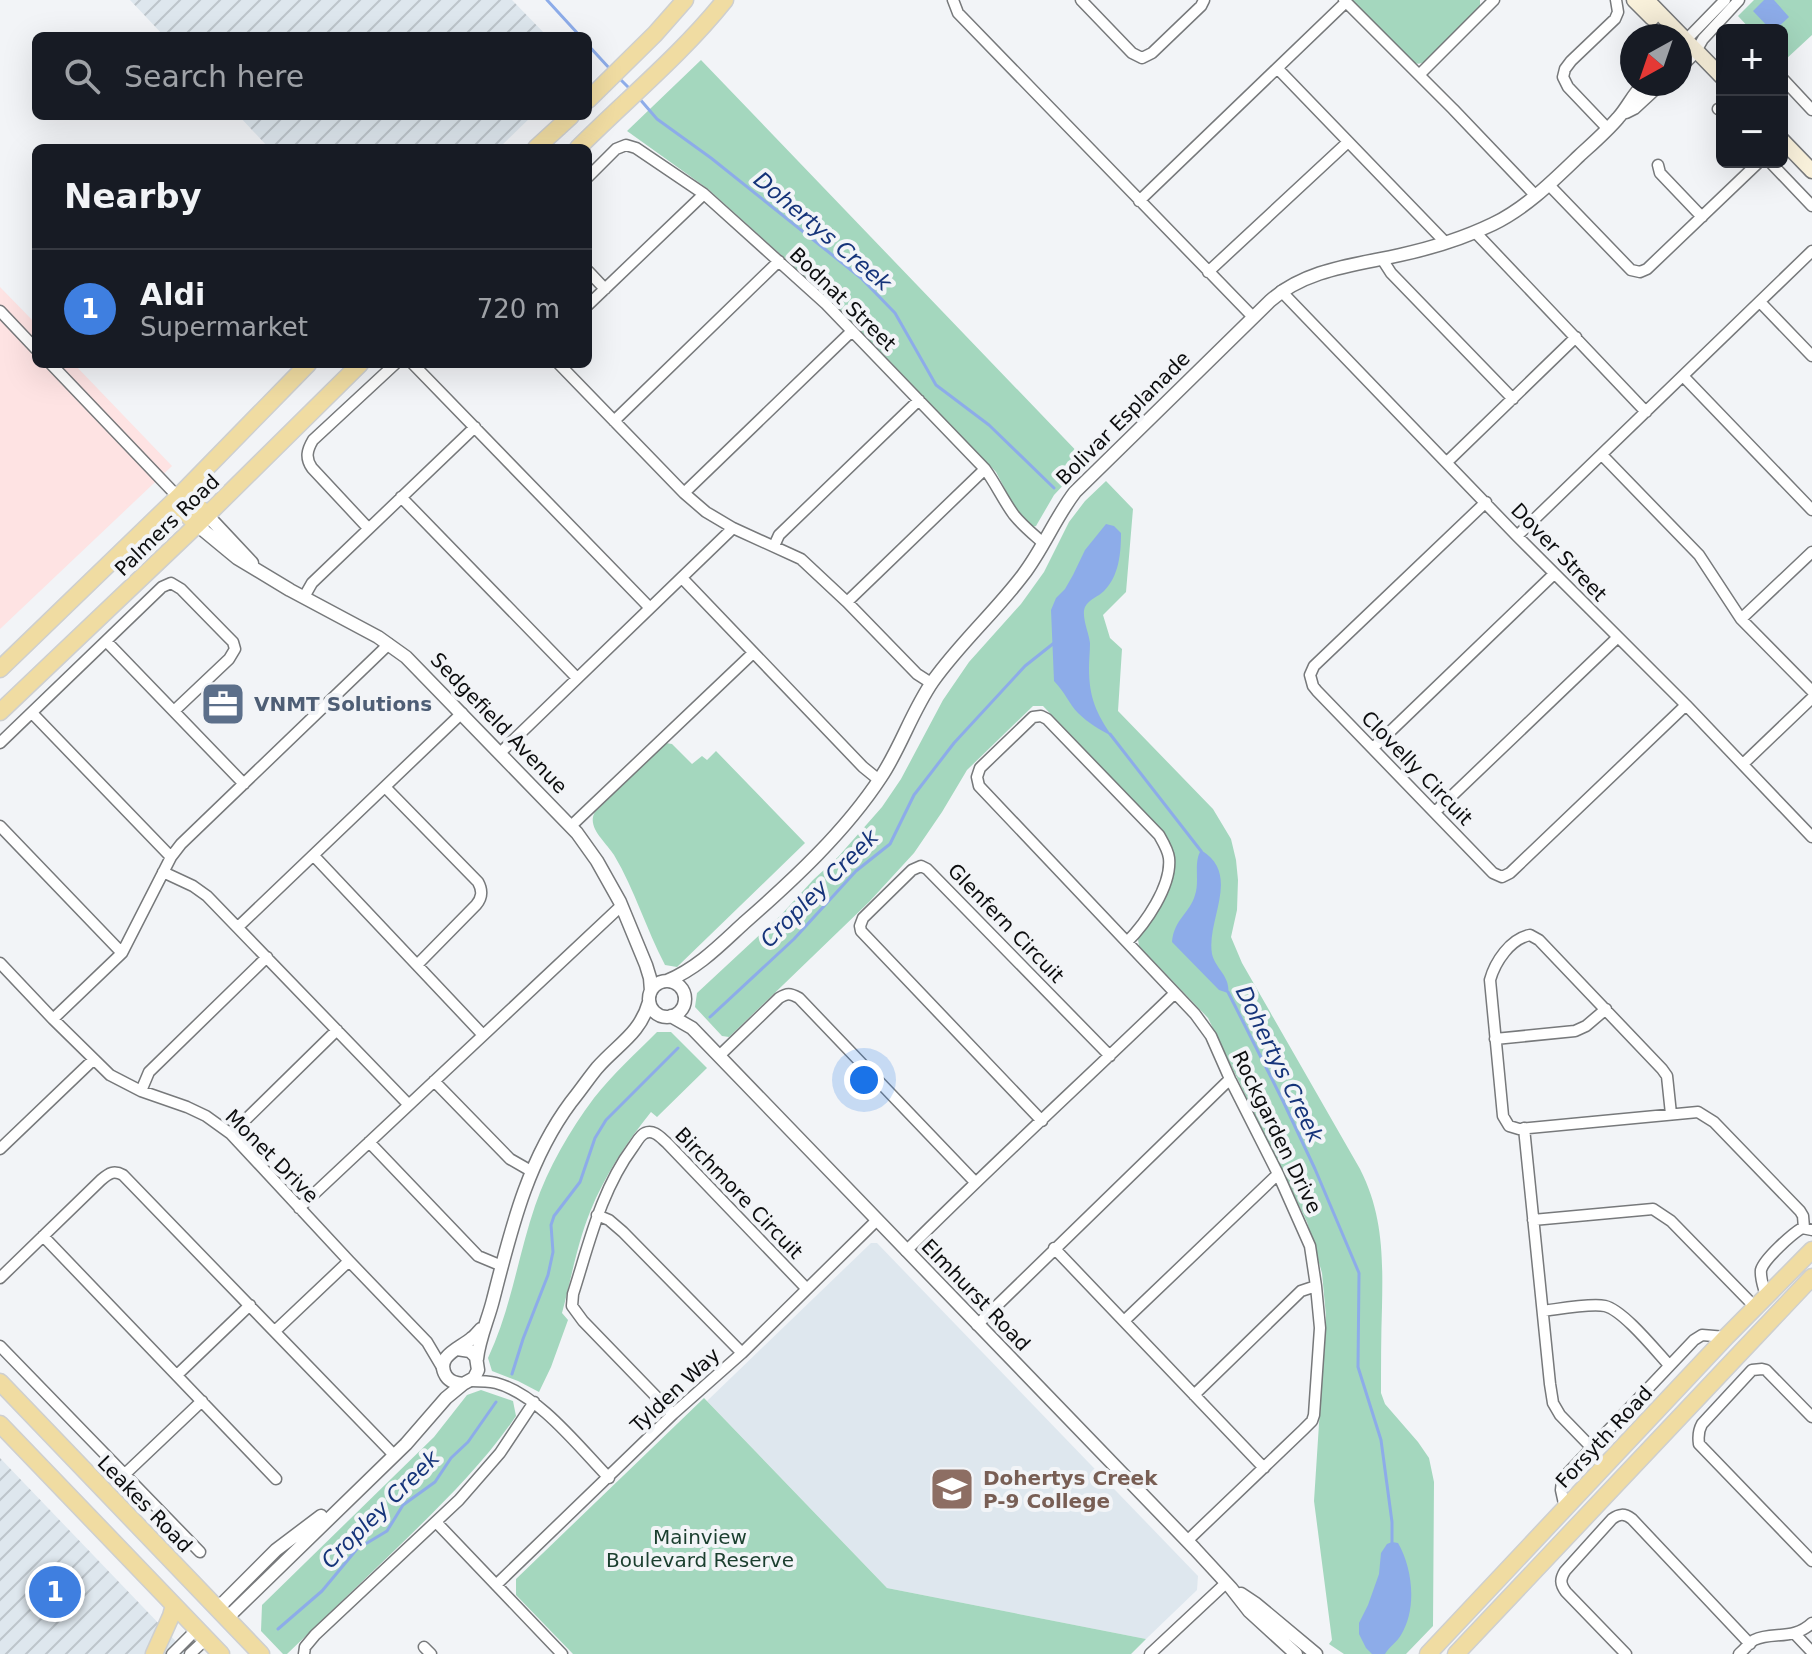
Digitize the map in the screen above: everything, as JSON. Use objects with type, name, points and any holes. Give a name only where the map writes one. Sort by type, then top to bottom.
[{"type":"highway","points":[[592,96],[685,0]]},
{"type":"highway","points":[[582,144],[676,53],[725,0]]},
{"type":"highway","points":[[540,144],[567,120]]},
{"type":"highway","name":"Palmers Road","points":[[0,669],[178,497],[304,368]]},
{"type":"highway","name":"Palmers Road","points":[[0,712],[356,368]]},
{"type":"highway","points":[[178,497],[202,520]]},
{"type":"highway","name":"Forsyth Road","points":[[1428,1654],[1812,1250]]},
{"type":"highway","points":[[1795,1267],[1811,1281]]},
{"type":"highway","name":"Forsyth Road","points":[[1456,1654],[1811,1281]]},
{"type":"highway","name":"Leakes Road","points":[[0,1382],[261,1654]]},
{"type":"highway","points":[[0,1424],[221,1654]]},
{"type":"highway","points":[[154,1654],[174,1605]]},
{"type":"highway","points":[[202,1634],[222,1614]]},
{"type":"main road","points":[[1634,0],[1657,24]]},
{"type":"main road","points":[[1647,0],[1665,24]]},
{"type":"main road","points":[[1692,56],[1716,69]]},
{"type":"main road","points":[[1692,59],[1716,84]]},
{"type":"main road","points":[[1788,146],[1812,171]]},
{"type":"main road","points":[[1788,156],[1812,180]]},
{"type":"street","points":[[953,0],[958,13],[1253,317]]},
{"type":"street","points":[[1081,0],[1132,53],[1142,58],[1162,44],[1204,0]]},
{"type":"street","points":[[1692,45],[1725,0]]},
{"type":"street","points":[[1692,48],[1739,0]]},
{"type":"street","points":[[1139,201],[1345,1],[1536,196]]},
{"type":"street","points":[[1419,75],[1491,1]]},
{"type":"street","points":[[1608,129],[1568,87],[1563,77],[1571,61],[1618,15],[1617,4]]},
{"type":"street","points":[[1278,69],[1446,243]]},
{"type":"street","points":[[1788,84],[1812,110]]},
{"type":"street","name":"Bolivar Esplanade","points":[[666,981],[703,960],[767,903],[845,824],[879,780],[931,683],[1024,574],[1063,508],[1085,481],[1281,291],[1309,276],[1446,243],[1508,216],[1549,185],[1608,129],[1633,96]]},
{"type":"street","name":"Bolivar Esplanade","points":[[1621,115],[1647,96]]},
{"type":"street","points":[[1208,272],[1348,142]]},
{"type":"street","name":"Bodnat Street","points":[[592,173],[616,149],[626,145],[636,148],[704,194],[826,304],[985,469],[1011,511],[1043,543]]},
{"type":"street","points":[[1658,165],[1660,173],[1702,217]]},
{"type":"street","points":[[1549,185],[1635,271],[1647,269],[1753,168]]},
{"type":"street","points":[[1776,168],[1812,206]]},
{"type":"street","points":[[592,301],[704,194]]},
{"type":"street","points":[[1475,232],[1646,412]]},
{"type":"street","points":[[1517,536],[1812,251]]},
{"type":"street","points":[[1382,259],[1391,273],[1513,399]]},
{"type":"street","points":[[614,421],[779,261]]},
{"type":"street","points":[[592,275],[605,289]]},
{"type":"street","name":"Dover Street","points":[[1281,291],[1812,837]]},
{"type":"street","points":[[1760,302],[1812,356]]},
{"type":"street","points":[[0,311],[32,345]]},
{"type":"street","points":[[684,493],[852,331]]},
{"type":"street","points":[[1447,462],[1576,337]]},
{"type":"street","points":[[55,368],[178,497]]},
{"type":"street","points":[[368,528],[312,468],[307,462],[307,455],[313,440],[391,368]]},
{"type":"street","points":[[417,368],[650,608]]},
{"type":"street","points":[[563,368],[706,512],[801,559],[917,674],[931,683]]},
{"type":"street","points":[[1683,376],[1812,510]]},
{"type":"street","points":[[774,546],[779,535],[919,400]]},
{"type":"street","points":[[304,597],[312,583],[475,427]]},
{"type":"street","points":[[1602,455],[1699,555],[1741,619],[1812,691]]},
{"type":"street","points":[[847,602],[985,469]]},
{"type":"street","points":[[401,497],[577,678]]},
{"type":"street","name":"Clovelly Circuit","points":[[1486,502],[1311,670],[1310,675],[1313,686],[1493,873],[1502,877],[1506,875],[1686,705]]},
{"type":"street","name":"Sedgefield Avenue","points":[[202,520],[229,553],[389,644],[418,668],[571,826],[597,861],[621,906],[646,965],[650,996]]},
{"type":"street","points":[[500,753],[733,528]]},
{"type":"street","points":[[1741,619],[1812,552]]},
{"type":"street","points":[[1373,748],[1554,574]]},
{"type":"street","points":[[682,578],[879,780]]},
{"type":"street","points":[[0,743],[162,587],[171,583],[181,589],[233,642],[235,649],[229,659],[174,711]]},
{"type":"street","points":[[1435,812],[1618,637]]},
{"type":"street","points":[[106,641],[244,784]]},
{"type":"street","points":[[53,1019],[122,953],[171,857],[181,844],[389,644]]},
{"type":"street","points":[[571,826],[753,653]]},
{"type":"street","points":[[1743,764],[1812,698]]},
{"type":"street","points":[[32,713],[171,857]]},
{"type":"street","points":[[238,927],[462,713]]},
{"type":"street","name":"Rockgarden Drive","points":[[1127,942],[1142,925],[1166,882],[1169,871],[1167,850],[1159,835],[1050,722],[1041,716],[1029,720],[980,768],[977,777],[981,790],[1175,993],[1211,1036],[1310,1246],[1320,1328],[1314,1415],[1306,1427],[1187,1541]]},
{"type":"street","points":[[385,787],[481,887],[481,899],[417,965]]},
{"type":"street","points":[[0,826],[122,953]]},
{"type":"street","points":[[314,856],[483,1035]]},
{"type":"street","name":"Glenfern Circuit","points":[[1042,1121],[861,931],[863,918],[912,870],[921,866],[927,869],[1110,1056]]},
{"type":"street","points":[[163,872],[207,896],[408,1104]]},
{"type":"street","points":[[299,1208],[621,906]]},
{"type":"street","points":[[1671,1114],[1668,1083],[1662,1069],[1539,940],[1530,935],[1518,939],[1498,960],[1490,980],[1503,1116],[1509,1126],[1519,1129],[1698,1112],[1714,1122],[1800,1211],[1808,1229],[1795,1232],[1764,1263],[1761,1270],[1761,1302]]},
{"type":"street","points":[[141,1091],[149,1072],[267,957]]},
{"type":"street","name":"Bolivar Esplanade","points":[[684,1001],[689,982],[703,960]]},
{"type":"street","name":"Monet Drive","points":[[0,963],[110,1075],[141,1091],[206,1116],[231,1134],[427,1342],[444,1370]]},
{"type":"street","name":"Sedgefield Avenue","points":[[646,965],[666,981]]},
{"type":"street","points":[[222,1614],[276,1550],[362,1485],[438,1407],[477,1374],[485,1325],[515,1215],[531,1171],[569,1105],[598,1067],[639,1027],[650,996],[659,983],[666,981],[679,986],[684,1001],[680,1010],[639,1027]]},
{"type":"street","points":[[906,1251],[1175,993]]},
{"type":"street","points":[[719,1056],[779,998],[785,994],[793,995],[975,1182]]},
{"type":"street","points":[[650,996],[656,1013],[668,1016]]},
{"type":"street","name":"Elmhurst Road","points":[[684,1001],[692,1028]]},
{"type":"street","points":[[1495,1039],[1575,1031],[1606,1009]]},
{"type":"street","name":"Elmhurst Road","points":[[668,1016],[692,1028],[1187,1541],[1249,1611],[1296,1654]]},
{"type":"street","points":[[231,1134],[337,1030]]},
{"type":"street","points":[[0,1149],[93,1060]]},
{"type":"street","points":[[977,1325],[1230,1079]]},
{"type":"street","points":[[434,1081],[510,1159],[531,1171]]},
{"type":"street","points":[[1524,1128],[1553,1403],[1560,1415],[1592,1448]]},
{"type":"street","name":"Birchmore Circuit","points":[[673,1414],[572,1306],[597,1215],[610,1184],[645,1133],[658,1135],[667,1143],[806,1288]]},
{"type":"street","points":[[369,1142],[478,1256],[502,1266]]},
{"type":"street","points":[[0,1278],[101,1180],[114,1171],[123,1175],[394,1455]]},
{"type":"street","points":[[1124,1321],[1278,1174]]},
{"type":"street","points":[[1533,1220],[1653,1209],[1671,1221],[1761,1302]]},
{"type":"street","points":[[597,1215],[617,1226],[742,1353]]},
{"type":"street","name":"Tylden Way","points":[[496,1585],[673,1414],[742,1353],[877,1220]]},
{"type":"street","points":[[43,1236],[276,1479]]},
{"type":"street","points":[[1054,1248],[1264,1468]]},
{"type":"street","points":[[275,1331],[349,1261]]},
{"type":"street","points":[[1194,1395],[1292,1299],[1301,1291],[1316,1286]]},
{"type":"street","points":[[177,1375],[250,1305]]},
{"type":"street","points":[[1543,1311],[1609,1307],[1669,1365]]},
{"type":"street","points":[[438,1407],[444,1361],[485,1325]]},
{"type":"street","points":[[1565,1508],[1562,1481],[1669,1365],[1697,1337],[1726,1337]]},
{"type":"street","name":"Monet Drive","points":[[427,1342],[455,1350]]},
{"type":"street","points":[[0,1346],[200,1552]]},
{"type":"street","points":[[455,1350],[470,1351],[495,1383]]},
{"type":"street","points":[[1812,1417],[1766,1370],[1757,1368],[1702,1424],[1698,1438],[1699,1444],[1812,1561]]},
{"type":"street","points":[[444,1370],[450,1380],[495,1383],[534,1402],[609,1478]]},
{"type":"street","points":[[125,1474],[202,1401]]},
{"type":"street","points":[[304,1654],[305,1647],[315,1635],[459,1500],[500,1453],[534,1402]]},
{"type":"street","points":[[1626,1654],[1566,1592],[1561,1580],[1565,1571],[1618,1515],[1632,1519],[1750,1644]]},
{"type":"street","points":[[436,1522],[562,1654]]},
{"type":"street","points":[[1150,1654],[1229,1585]]},
{"type":"street","name":"Elmhurst Road","points":[[1229,1585],[1316,1654]]},
{"type":"street","points":[[1739,1654],[1756,1639],[1795,1634],[1812,1623]]},
{"type":"street","points":[[172,1654],[202,1634]]},
{"type":"street","points":[[190,1654],[202,1634]]},
{"type":"street","points":[[1795,1634],[1812,1652]]},
{"type":"shaded area","points":[[130,0],[512,0],[543,32],[160,32]]},
{"type":"shaded area","points":[[243,120],[528,120],[503,144],[265,144]]},
{"type":"shaded area","points":[[0,287],[32,320],[32,368],[78,368],[172,466],[0,629]]},
{"type":"shaded area","name":"Dohertys Creek P-9 College","points":[[871,1243],[877,1243],[1198,1576],[1197,1590],[1146,1639],[887,1588],[707,1401]]},
{"type":"shaded area","points":[[0,1458],[188,1654],[0,1654]]},
{"type":"green space","points":[[1350,0],[1480,0],[1480,8],[1430,58],[1416,63],[1410,62]]},
{"type":"green space","points":[[1754,0],[1812,0],[1812,35],[1788,57],[1788,24],[1745,24],[1738,16]]},
{"type":"green space","points":[[701,60],[1086,461],[1054,495],[1036,526],[1032,527],[1016,510],[996,472],[830,299],[708,189],[627,131]]},
{"type":"green space","points":[[1106,481],[1133,509],[1126,592],[1103,615],[1110,638],[1122,649],[1118,711],[1213,809],[1231,839],[1238,880],[1237,910],[1231,937],[1242,963],[1360,1169],[1373,1203],[1382,1253],[1381,1393],[1385,1404],[1429,1458],[1434,1482],[1433,1626],[1406,1654],[1344,1654],[1329,1644],[1332,1640],[1314,1501],[1326,1316],[1322,1273],[1307,1222],[1208,1018],[1139,946],[1138,939],[1162,899],[1172,873],[1169,845],[1161,829],[1043,706],[1033,706],[967,770],[914,853],[869,902],[729,1037],[722,1036],[695,1007],[697,993],[781,915],[882,807],[901,779],[943,700],[969,662],[1021,604],[1044,572],[1069,522]]},
{"type":"green space","points":[[666,743],[672,744],[692,764],[702,756],[707,760],[716,751],[805,843],[677,967],[665,965],[621,868],[593,823],[595,812]]},
{"type":"green space","points":[[657,1032],[671,1032],[707,1068],[657,1117],[651,1112],[602,1185],[585,1224],[574,1262],[562,1313],[568,1320],[539,1392],[492,1371],[488,1358],[503,1321],[535,1206],[553,1164],[585,1110],[608,1081]]},
{"type":"green space","points":[[481,1390],[513,1401],[516,1416],[503,1434],[429,1517],[287,1654],[283,1654],[261,1631],[262,1605],[434,1437],[467,1395]]},
{"type":"green space","name":"Mainview Boulevard Reserve","points":[[704,1398],[887,1588],[1146,1639],[1131,1654],[573,1654],[516,1595],[516,1579]]},
{"type":"water","points":[[1764,0],[1774,0],[1789,17],[1781,24],[1765,24],[1753,11]]},
{"type":"water","points":[[1106,524],[1114,526],[1121,533],[1118,564],[1109,585],[1087,604],[1084,615],[1090,643],[1092,696],[1112,736],[1078,713],[1054,681],[1051,610],[1085,550]]},
{"type":"water","points":[[1201,850],[1213,860],[1219,872],[1220,898],[1211,941],[1212,954],[1225,977],[1228,993],[1219,990],[1172,942],[1176,927],[1195,895],[1197,861]]},
{"type":"water","points":[[1392,1542],[1398,1543],[1410,1577],[1409,1613],[1401,1635],[1385,1654],[1372,1654],[1359,1634],[1359,1623],[1379,1574],[1381,1553]]},
{"type":"waterway","name":"Dohertys Creek","points":[[547,0],[576,32]]},
{"type":"waterway","name":"Dohertys Creek","points":[[592,49],[610,69]]},
{"type":"waterway","name":"Dohertys Creek","points":[[618,77],[630,89]]},
{"type":"waterway","name":"Dohertys Creek","points":[[638,97],[657,119],[711,158],[861,278],[895,313],[936,385],[989,425],[1054,488]]},
{"type":"waterway","name":"Cropley Creek","points":[[710,1017],[794,939],[856,871],[890,844],[914,795],[954,743],[1025,666],[1054,643]]},
{"type":"waterway","name":"Dohertys Creek","points":[[1110,734],[1201,851]]},
{"type":"waterway","name":"Dohertys Creek","points":[[1228,992],[1315,1169],[1359,1273],[1358,1367],[1381,1440],[1392,1543]]},
{"type":"waterway","name":"Cropley Creek","points":[[512,1374],[548,1275],[553,1252],[551,1225],[554,1216],[580,1182],[595,1138],[606,1120],[678,1048]]},
{"type":"waterway","name":"Cropley Creek","points":[[278,1629],[322,1591],[357,1549],[387,1531],[403,1505],[435,1482],[496,1402]]},
{"type":"place","name":"VNMT Solutions","points":[[223,704]]},
{"type":"place","name":"Dohertys Creek P-9 College","points":[[952,1489]]},
{"type":"place","name":"Aldi","points":[[55,1592]]}]
